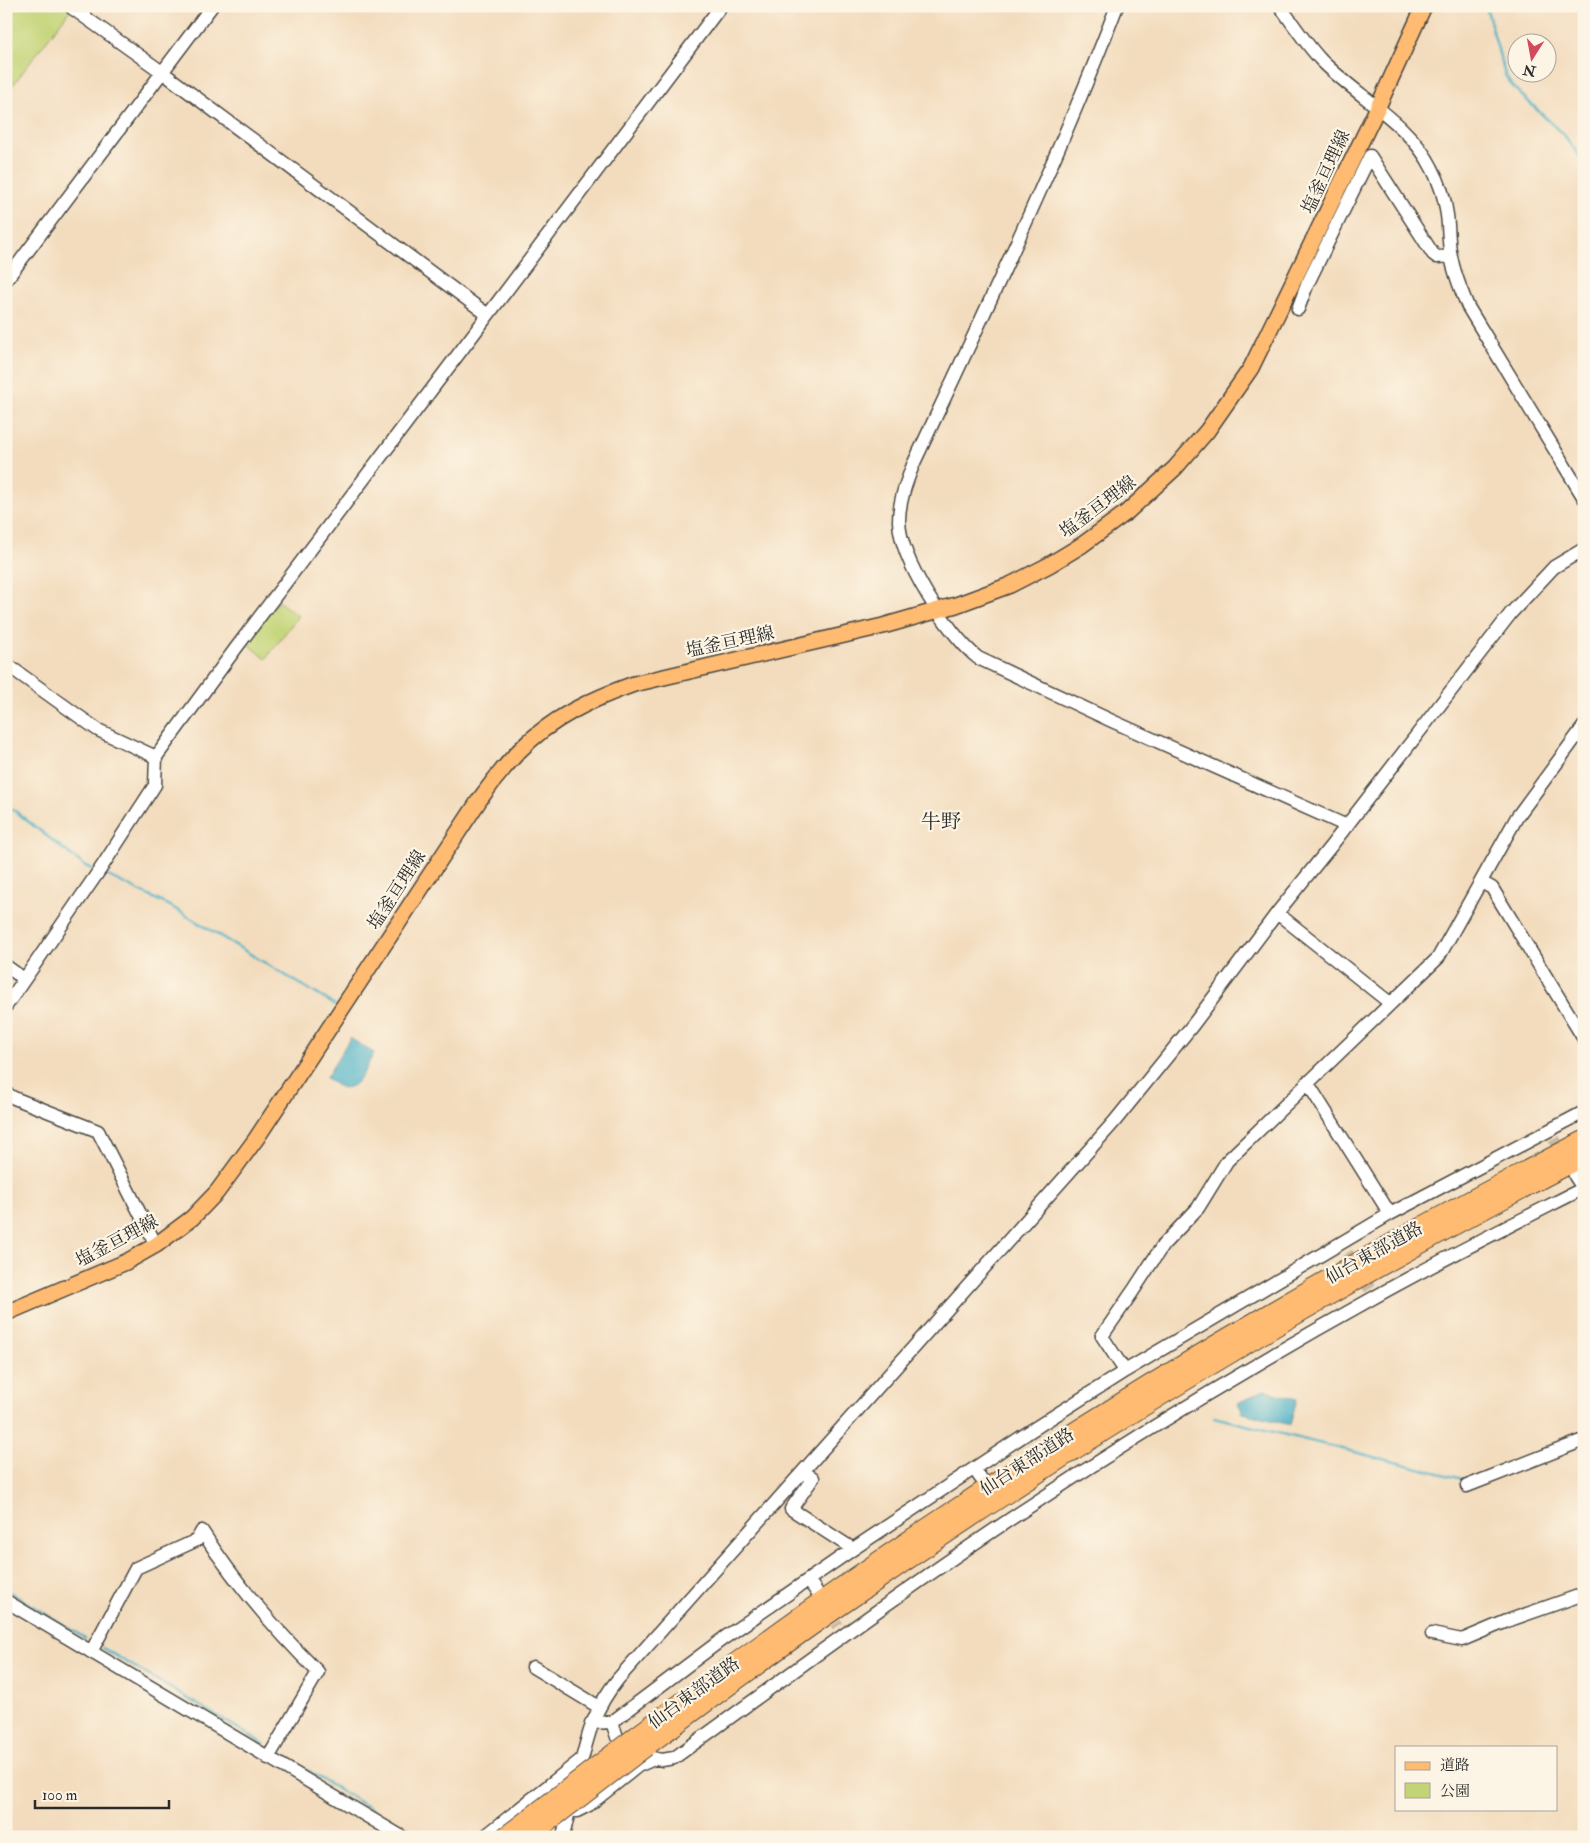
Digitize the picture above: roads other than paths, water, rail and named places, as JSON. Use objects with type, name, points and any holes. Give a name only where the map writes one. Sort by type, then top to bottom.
[{"type":"highway","name":"仙台東部道路","points":[[504,1837],[645,1747],[812,1607],[948,1514],[1094,1419],[1360,1260],[1584,1140]]},
{"type":"highway","name":"仙台東部道路","points":[[529,1837],[645,1747],[822,1619],[958,1526],[1131,1414],[1367,1274],[1584,1157]]},
{"type":"main road","name":"塩釜亘理線","points":[[6,1313],[126,1262],[156,1245],[192,1218],[216,1192],[241,1160],[480,799],[520,750],[544,729],[572,710],[605,694],[634,684],[856,633],[939,611],[1010,586],[1082,545],[1126,512],[1175,468],[1207,431],[1251,368],[1377,108],[1424,6]]},
{"type":"street","points":[[6,280],[212,6]]},
{"type":"street","points":[[6,1006],[155,785],[156,757],[721,6]]},
{"type":"street","points":[[1117,6],[1102,47],[1014,247],[913,465],[901,498],[899,522],[903,545],[913,570],[966,649],[992,665],[1347,826]]},
{"type":"street","points":[[1280,6],[1304,40],[1322,60],[1420,148],[1432,167],[1442,189],[1447,214],[1451,256],[1457,280],[1472,316],[1584,498]]},
{"type":"street","points":[[72,8],[162,72],[488,315]]},
{"type":"street","points":[[1298,309],[1307,285],[1370,156],[1433,254],[1437,257],[1451,256]]},
{"type":"street","points":[[563,1837],[591,1723],[611,1688],[1114,1122],[1192,1026],[1277,913],[1347,826],[1511,613],[1554,568],[1584,549]]},
{"type":"street","points":[[6,664],[98,730],[156,757]]},
{"type":"street","points":[[1125,1371],[1102,1336],[1163,1244],[1198,1208],[1227,1161],[1438,958],[1517,817],[1584,726]]},
{"type":"street","points":[[1481,882],[1492,888],[1584,1039]]},
{"type":"street","points":[[1277,913],[1390,1003]]},
{"type":"street","points":[[6,966],[24,979]]},
{"type":"street","points":[[1307,1082],[1390,1214]]},
{"type":"street","points":[[6,1093],[14,1098],[98,1131],[156,1245]]},
{"type":"street","points":[[591,1723],[612,1722],[724,1638],[812,1586],[853,1549],[1125,1371],[1344,1248],[1390,1214],[1551,1135],[1584,1112]]},
{"type":"street","points":[[645,1747],[674,1758],[841,1630],[1006,1514],[1174,1415],[1372,1293],[1583,1188],[1575,1176]]},
{"type":"street","points":[[1467,1486],[1584,1440]]},
{"type":"street","points":[[974,1469],[982,1480]]},
{"type":"street","points":[[803,1472],[813,1478],[791,1509],[853,1549]]},
{"type":"street","points":[[92,1652],[136,1568],[198,1540],[202,1531],[218,1557],[267,1618],[318,1672],[268,1758]]},
{"type":"street","points":[[1432,1634],[1462,1640],[1584,1594]]},
{"type":"street","points":[[6,1601],[402,1837]]},
{"type":"street","points":[[533,1667],[599,1707]]},
{"type":"street","points":[[612,1722],[617,1737],[644,1756],[645,1747]]},
{"type":"street","points":[[568,1811],[577,1811],[589,1805],[638,1766],[645,1747]]},
{"type":"street","points":[[484,1837],[582,1759]]},
{"type":"water","points":[[350,1038],[374,1053],[357,1082],[346,1088],[334,1084],[326,1078]]},
{"type":"water","points":[[1264,1390],[1297,1399],[1290,1425],[1243,1413],[1238,1403]]},
{"type":"waterway","points":[[1486,6],[1505,75],[1514,88],[1564,135],[1584,162]]},
{"type":"waterway","points":[[6,804],[85,866],[95,870]]},
{"type":"waterway","points":[[102,873],[172,907],[335,1005]]},
{"type":"waterway","points":[[1214,1417],[1463,1479]]},
{"type":"waterway","points":[[6,1590],[85,1638]]},
{"type":"waterway","points":[[103,1648],[264,1744]]},
{"type":"waterway","points":[[282,1755],[417,1837]]},
{"type":"tunnel","points":[[1554,1139],[1565,1158]]},
{"type":"tunnel","points":[[1347,1253],[1370,1289]]},
{"type":"tunnel","points":[[826,1608],[838,1626]]},
{"type":"district","name":"牛野","points":[[941,821]]}]
